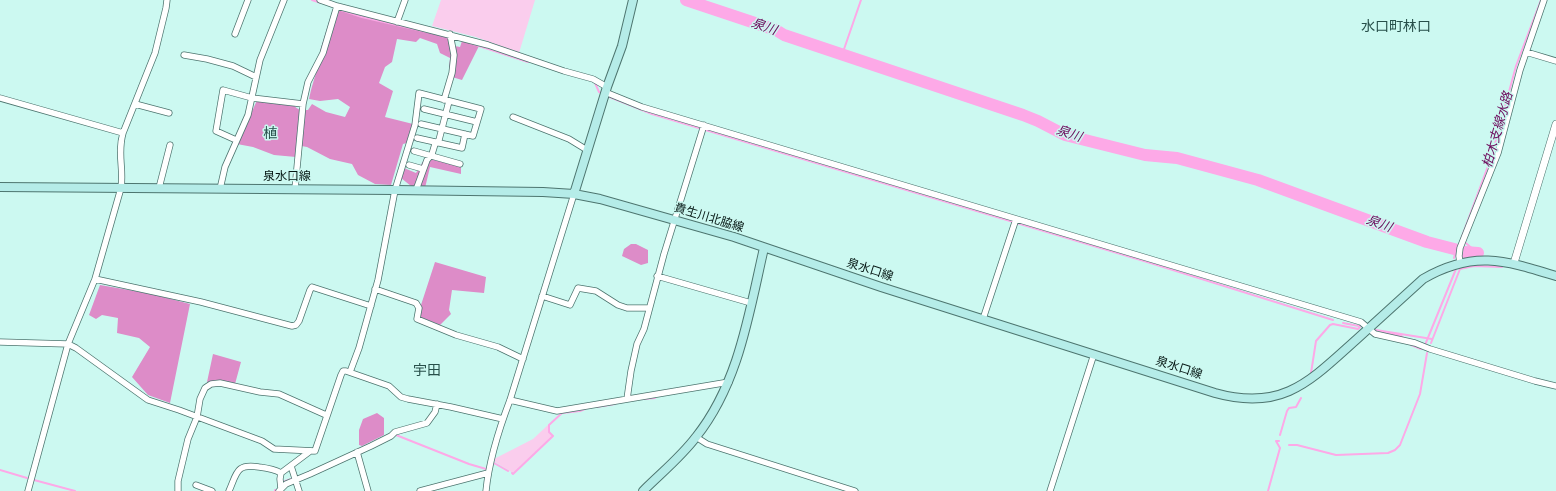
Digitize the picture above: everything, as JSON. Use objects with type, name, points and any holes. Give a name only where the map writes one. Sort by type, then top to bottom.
[{"type":"main road","points":[[574,194],[606,90],[622,46],[633,0]]},
{"type":"main road","name":"泉水口線","points":[[0,187],[416,190],[543,192],[574,194]]},
{"type":"main road","name":"貴生川北脇線","points":[[574,194],[600,199],[675,220],[734,237],[764,248]]},
{"type":"main road","points":[[643,491],[696,437],[716,407],[729,382],[745,334],[764,248]]},
{"type":"main road","name":"泉水口線","points":[[764,248],[1214,393],[1233,398],[1252,400],[1281,394],[1299,387],[1327,366],[1424,279],[1439,270],[1460,263],[1487,260],[1514,263],[1556,276]]},
{"type":"street","points":[[28,491],[68,344],[96,279],[121,188],[122,180],[119,154],[123,133],[155,54],[167,0]]},
{"type":"street","points":[[235,34],[248,0]]},
{"type":"street","points":[[220,189],[225,167],[248,115],[260,60],[284,0]]},
{"type":"street","points":[[320,0],[337,6],[488,45],[564,71],[593,79],[606,90],[642,107],[1362,322],[1374,334],[1416,343],[1437,351],[1556,386]]},
{"type":"street","points":[[397,22],[405,0]]},
{"type":"street","points":[[1460,263],[1460,248],[1498,154],[1526,52],[1544,0]]},
{"type":"street","points":[[295,189],[303,104],[308,82],[323,53],[337,6]]},
{"type":"street","points":[[416,190],[427,160],[431,156],[439,140],[442,128],[454,55],[450,34]]},
{"type":"street","points":[[1526,52],[1556,61]]},
{"type":"street","points":[[184,55],[233,66],[256,77]]},
{"type":"street","points":[[236,140],[216,131],[222,90],[252,98],[303,104]]},
{"type":"street","points":[[350,372],[359,348],[371,306],[396,190],[415,125],[419,93],[481,109],[473,136],[421,124]]},
{"type":"street","points":[[0,98],[123,133]]},
{"type":"street","points":[[135,104],[169,112]]},
{"type":"street","points":[[424,109],[477,122]]},
{"type":"street","points":[[513,117],[568,139],[587,150]]},
{"type":"street","points":[[1514,263],[1556,124]]},
{"type":"street","points":[[627,399],[630,371],[637,344],[644,329],[658,276],[704,125]]},
{"type":"street","points":[[417,138],[462,148],[465,134]]},
{"type":"street","points":[[159,188],[170,145]]},
{"type":"street","points":[[414,151],[460,164]]},
{"type":"street","points":[[409,165],[423,169]]},
{"type":"street","points":[[486,491],[488,473],[503,419],[574,194]]},
{"type":"street","points":[[983,319],[1016,219]]},
{"type":"street","points":[[658,276],[751,303]]},
{"type":"street","points":[[96,279],[201,302],[292,326],[296,325],[299,321],[312,287],[371,306]]},
{"type":"street","points":[[542,296],[570,306],[578,288],[596,291],[618,305],[627,308],[649,308]]},
{"type":"street","points":[[375,289],[416,303],[419,308],[417,319],[463,337],[498,347],[523,359]]},
{"type":"street","points":[[0,342],[68,344],[76,348],[148,400],[262,441],[274,449],[309,452],[315,451],[326,415],[340,375],[343,371],[350,372],[389,386],[401,397],[503,419]]},
{"type":"street","points":[[1050,491],[1094,354]]},
{"type":"street","points":[[510,400],[556,411],[729,382]]},
{"type":"street","points":[[178,491],[178,482],[185,451],[200,399],[204,388],[211,384],[220,383],[260,392],[279,394],[326,415]]},
{"type":"street","points":[[280,490],[286,484],[391,436],[395,432],[428,423],[435,412],[437,404]]},
{"type":"street","points":[[696,437],[707,444],[855,491]]},
{"type":"street","points":[[280,490],[281,473],[309,452]]},
{"type":"street","points":[[357,452],[368,491]]},
{"type":"street","points":[[229,491],[237,473],[242,466],[254,466],[276,470],[281,473]]},
{"type":"street","points":[[291,466],[300,491]]},
{"type":"street","points":[[420,491],[488,473]]},
{"type":"street","points":[[196,485],[212,491]]},
{"type":"shaded area","points":[[441,0],[535,0],[519,53],[476,37],[432,26]]},
{"type":"shaded area","points":[[333,9],[447,36],[450,45],[460,47],[462,41],[479,46],[462,80],[452,77],[449,68],[450,58],[440,53],[437,44],[420,38],[416,42],[397,39],[392,62],[385,67],[379,83],[393,91],[385,117],[417,125],[414,141],[403,144],[391,185],[375,184],[358,175],[352,164],[330,159],[307,147],[296,145],[296,157],[274,155],[253,147],[237,144],[259,96],[285,101],[300,109],[308,110],[312,104],[326,112],[345,117],[350,107],[338,99],[320,101],[309,99],[322,52],[320,51]]},
{"type":"shaded area","points":[[425,158],[461,167],[461,174],[430,167],[425,188],[411,186],[401,178],[404,168],[416,173]]},
{"type":"shaded area","points":[[631,244],[636,244],[648,250],[648,263],[641,265],[622,256],[624,249]]},
{"type":"shaded area","points":[[435,262],[486,277],[484,293],[452,290],[449,310],[451,314],[440,325],[420,317],[421,305]]},
{"type":"shaded area","points":[[100,285],[152,294],[190,304],[170,403],[148,395],[132,377],[150,347],[139,338],[117,333],[118,318],[102,315],[96,319],[89,315]]},
{"type":"shaded area","points":[[213,354],[241,362],[235,384],[220,381],[207,382]]},
{"type":"shaded area","points":[[377,413],[384,418],[384,435],[362,446],[359,445],[359,430],[363,419]]},
{"type":"shaded area","points":[[549,424],[548,432],[552,436],[513,473],[495,462],[494,459],[533,439]]},
{"type":"waterway","points":[[312,0],[321,3]]},
{"type":"waterway","name":"泉川","points":[[686,0],[776,30],[784,35],[1023,115],[1065,135],[1145,155],[1177,158],[1258,180],[1427,242],[1458,250]]},
{"type":"waterway","points":[[842,55],[861,0]]},
{"type":"waterway","name":"柏木支線水路","points":[[1474,254],[1474,250],[1461,239],[1491,158],[1516,66],[1541,0]]},
{"type":"waterway","points":[[338,9],[362,17],[427,32]]},
{"type":"waterway","points":[[470,43],[528,62]]},
{"type":"waterway","points":[[595,83],[599,92],[602,93]]},
{"type":"waterway","points":[[607,96],[652,114],[1144,261],[1333,320]]},
{"type":"waterway","points":[[1454,258],[1456,250]]},
{"type":"waterway","name":"柏木支線水路","points":[[1465,252],[1478,253]]},
{"type":"waterway","name":"柏木支線水路","points":[[1431,343],[1460,269],[1474,266],[1502,267]]},
{"type":"waterway","points":[[1425,345],[1456,269]]},
{"type":"waterway","points":[[1343,323],[1359,326]]},
{"type":"waterway","points":[[1311,373],[1316,341],[1330,325],[1333,324],[1358,329],[1360,327]]},
{"type":"waterway","points":[[1376,330],[1432,339]]},
{"type":"waterway","points":[[1380,332],[1401,336],[1405,339]]},
{"type":"waterway","points":[[1411,345],[1421,349]]},
{"type":"waterway","name":"柏木支線水路","points":[[1289,445],[1297,445],[1336,455],[1388,453],[1395,450],[1400,445],[1420,394],[1427,353]]},
{"type":"waterway","points":[[644,399],[655,398]]},
{"type":"waterway","points":[[1280,435],[1287,411],[1289,408],[1296,407],[1301,398]]},
{"type":"waterway","points":[[597,407],[615,404]]},
{"type":"waterway","points":[[512,473],[513,474],[553,436],[549,432],[549,425],[562,413],[585,409]]},
{"type":"waterway","points":[[396,435],[469,464],[486,469]]},
{"type":"waterway","points":[[1268,491],[1280,448],[1276,441],[1279,441]]},
{"type":"waterway","points":[[492,466],[494,463],[508,471]]},
{"type":"waterway","points":[[0,470],[27,478]]},
{"type":"waterway","points":[[283,482],[291,479]]},
{"type":"waterway","points":[[34,480],[75,491]]},
{"type":"district","name":"水口町林口","points":[[1396,27]]},
{"type":"district","name":"植","points":[[270,134]]},
{"type":"district","name":"宇田","points":[[427,371]]}]
